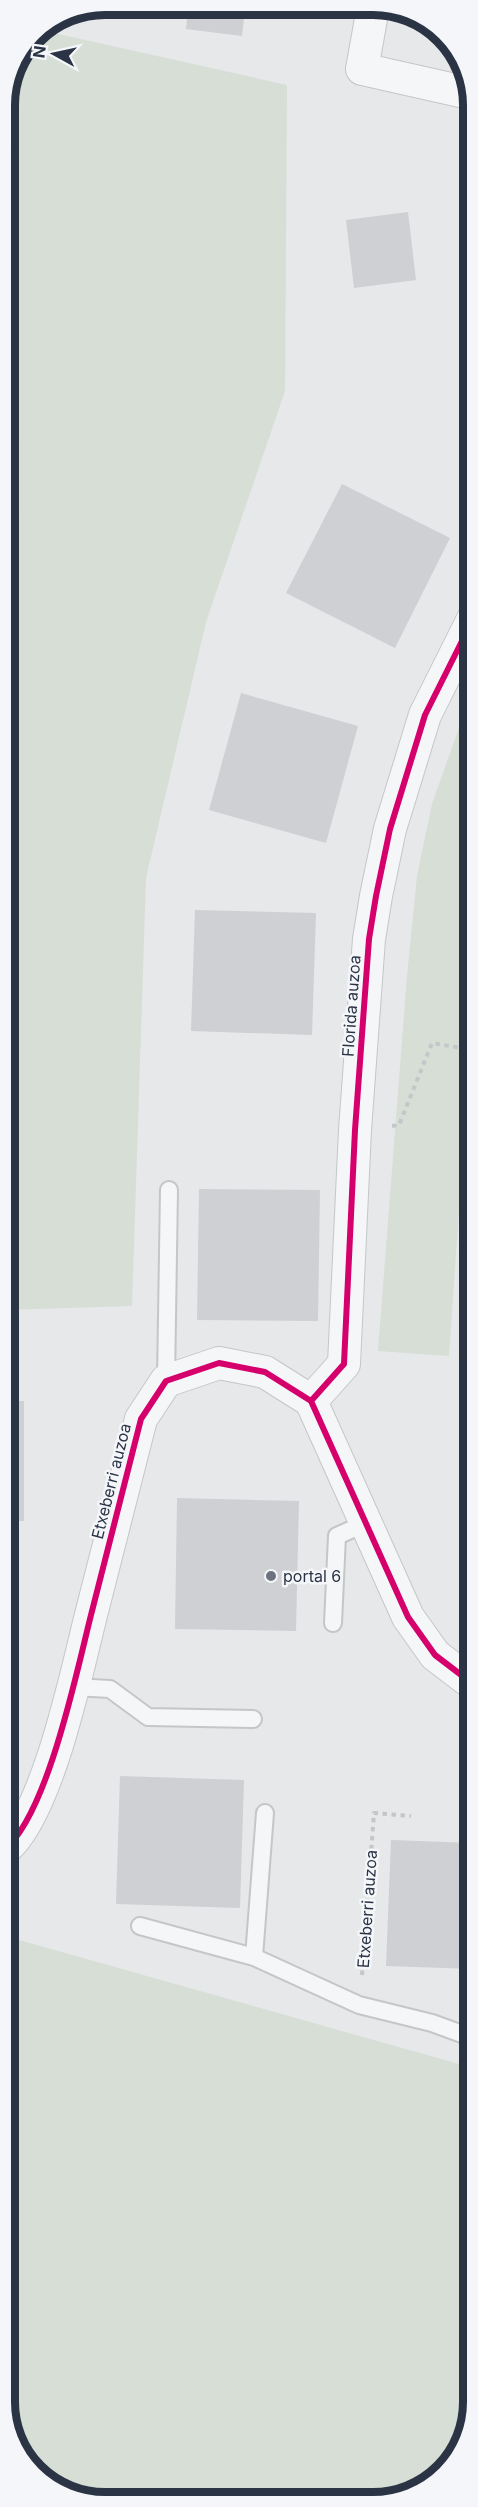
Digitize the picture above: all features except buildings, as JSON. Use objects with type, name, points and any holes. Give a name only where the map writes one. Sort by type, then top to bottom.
[{"type":"street","points":[[372,15],[362,69],[462,91]]},
{"type":"street","name":"Florida auzoa","points":[[311,1401],[344,1364],[355,1130],[369,939],[376,896],[390,829],[425,715],[463,639]]},
{"type":"street","points":[[166,1381],[219,1363],[265,1372],[311,1401],[408,1617],[435,1655],[463,1676]]},
{"type":"street","name":"Etxeberri auzoa","points":[[15,1840],[40,1792],[74,1687],[141,1419],[166,1381]]},
{"type":"lane","points":[[166,1381],[168,1190]]},
{"type":"lane","points":[[333,1623],[337,1536],[366,1523]]},
{"type":"lane","points":[[74,1687],[110,1689],[148,1718],[253,1719]]},
{"type":"lane","points":[[254,1957],[265,1813]]},
{"type":"lane","points":[[140,1926],[254,1957],[359,2006],[432,2024],[463,2035]]},
{"type":"path","points":[[355,1130],[399,1125],[432,1043],[463,1048]]},
{"type":"shaded area","points":[[52,33],[287,85],[285,391],[206,622],[146,878],[132,1306],[15,1310],[15,99],[24,65],[34,50]]},
{"type":"shaded area","points":[[463,717],[463,1152],[449,1356],[378,1351],[407,976],[417,876],[432,804]]},
{"type":"shaded area","points":[[15,1939],[463,2065],[461,2418],[451,2447],[441,2461],[413,2483],[385,2491],[105,2492],[87,2490],[60,2480],[37,2461],[22,2437],[15,2402]]},
{"type":"cycle path","points":[[311,1401],[344,1364],[355,1130],[369,939],[376,896],[390,829],[425,715],[463,639]]},
{"type":"cycle path","points":[[15,1837],[35,1805],[59,1739],[141,1419],[166,1381],[219,1363],[265,1372],[311,1401],[408,1617],[435,1655],[463,1676]]},
{"type":"place","name":"portal 6","points":[[271,1576]]}]
